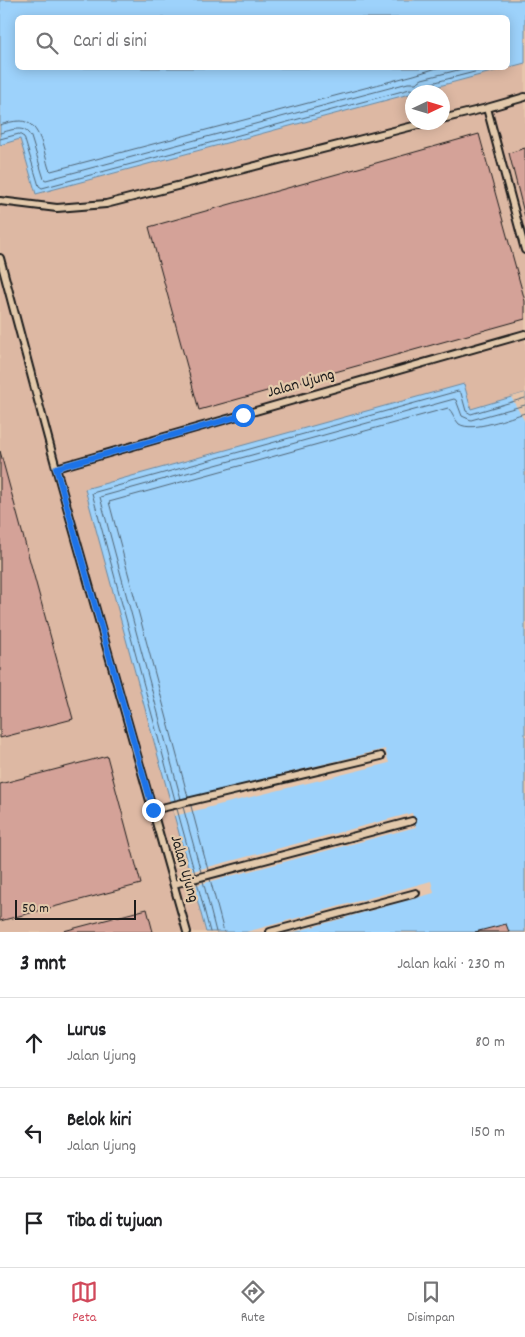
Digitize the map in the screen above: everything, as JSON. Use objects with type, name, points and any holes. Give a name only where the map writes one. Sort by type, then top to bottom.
[{"type":"lane","points":[[450,117],[525,97]]},
{"type":"lane","points":[[487,108],[525,250]]},
{"type":"lane","points":[[0,201],[57,208],[106,204],[405,128]]},
{"type":"lane","name":"Jalan Ujung","points":[[0,258],[56,468],[187,932]]},
{"type":"lane","name":"Jalan Ujung","points":[[56,468],[525,334]]},
{"type":"lane","points":[[153,810],[381,756]]},
{"type":"lane","points":[[174,884],[412,820]]},
{"type":"lane","points":[[270,932],[416,893]]},
{"type":"shaded area","points":[[525,63],[525,422],[511,397],[470,409],[463,384],[385,749],[189,872],[206,932],[0,932],[0,70],[37,194],[405,95],[405,130],[450,130],[450,85],[442,85],[499,70],[510,70],[510,67]]},
{"type":"water","points":[[0,0],[525,0],[525,63],[510,67],[510,15],[15,15],[15,70],[499,70],[443,85],[405,85],[405,95],[36,194],[20,139],[0,145]]},
{"type":"water","points":[[464,384],[471,409],[525,393],[525,932],[206,932],[85,489]]},
{"type":"pier","points":[[525,393],[525,422],[511,397]]},
{"type":"pier","points":[[385,749],[389,763],[174,816],[170,802]]},
{"type":"pier","points":[[412,813],[416,827],[193,886],[189,872]]},
{"type":"pier","points":[[431,881],[434,893],[294,932],[246,932]]},
{"type":"building","points":[[479,134],[525,301],[525,319],[199,410],[149,227]]},
{"type":"building","points":[[525,148],[525,217],[509,153]]},
{"type":"building","points":[[0,451],[73,719],[0,738]]},
{"type":"building","points":[[107,756],[141,884],[0,921],[0,784]]},
{"type":"building","points":[[147,909],[153,932],[60,932]]},
{"type":"building","points":[[506,924],[509,932],[475,932]]},
{"type":"route","points":[[153,810],[56,468],[243,415]]}]
